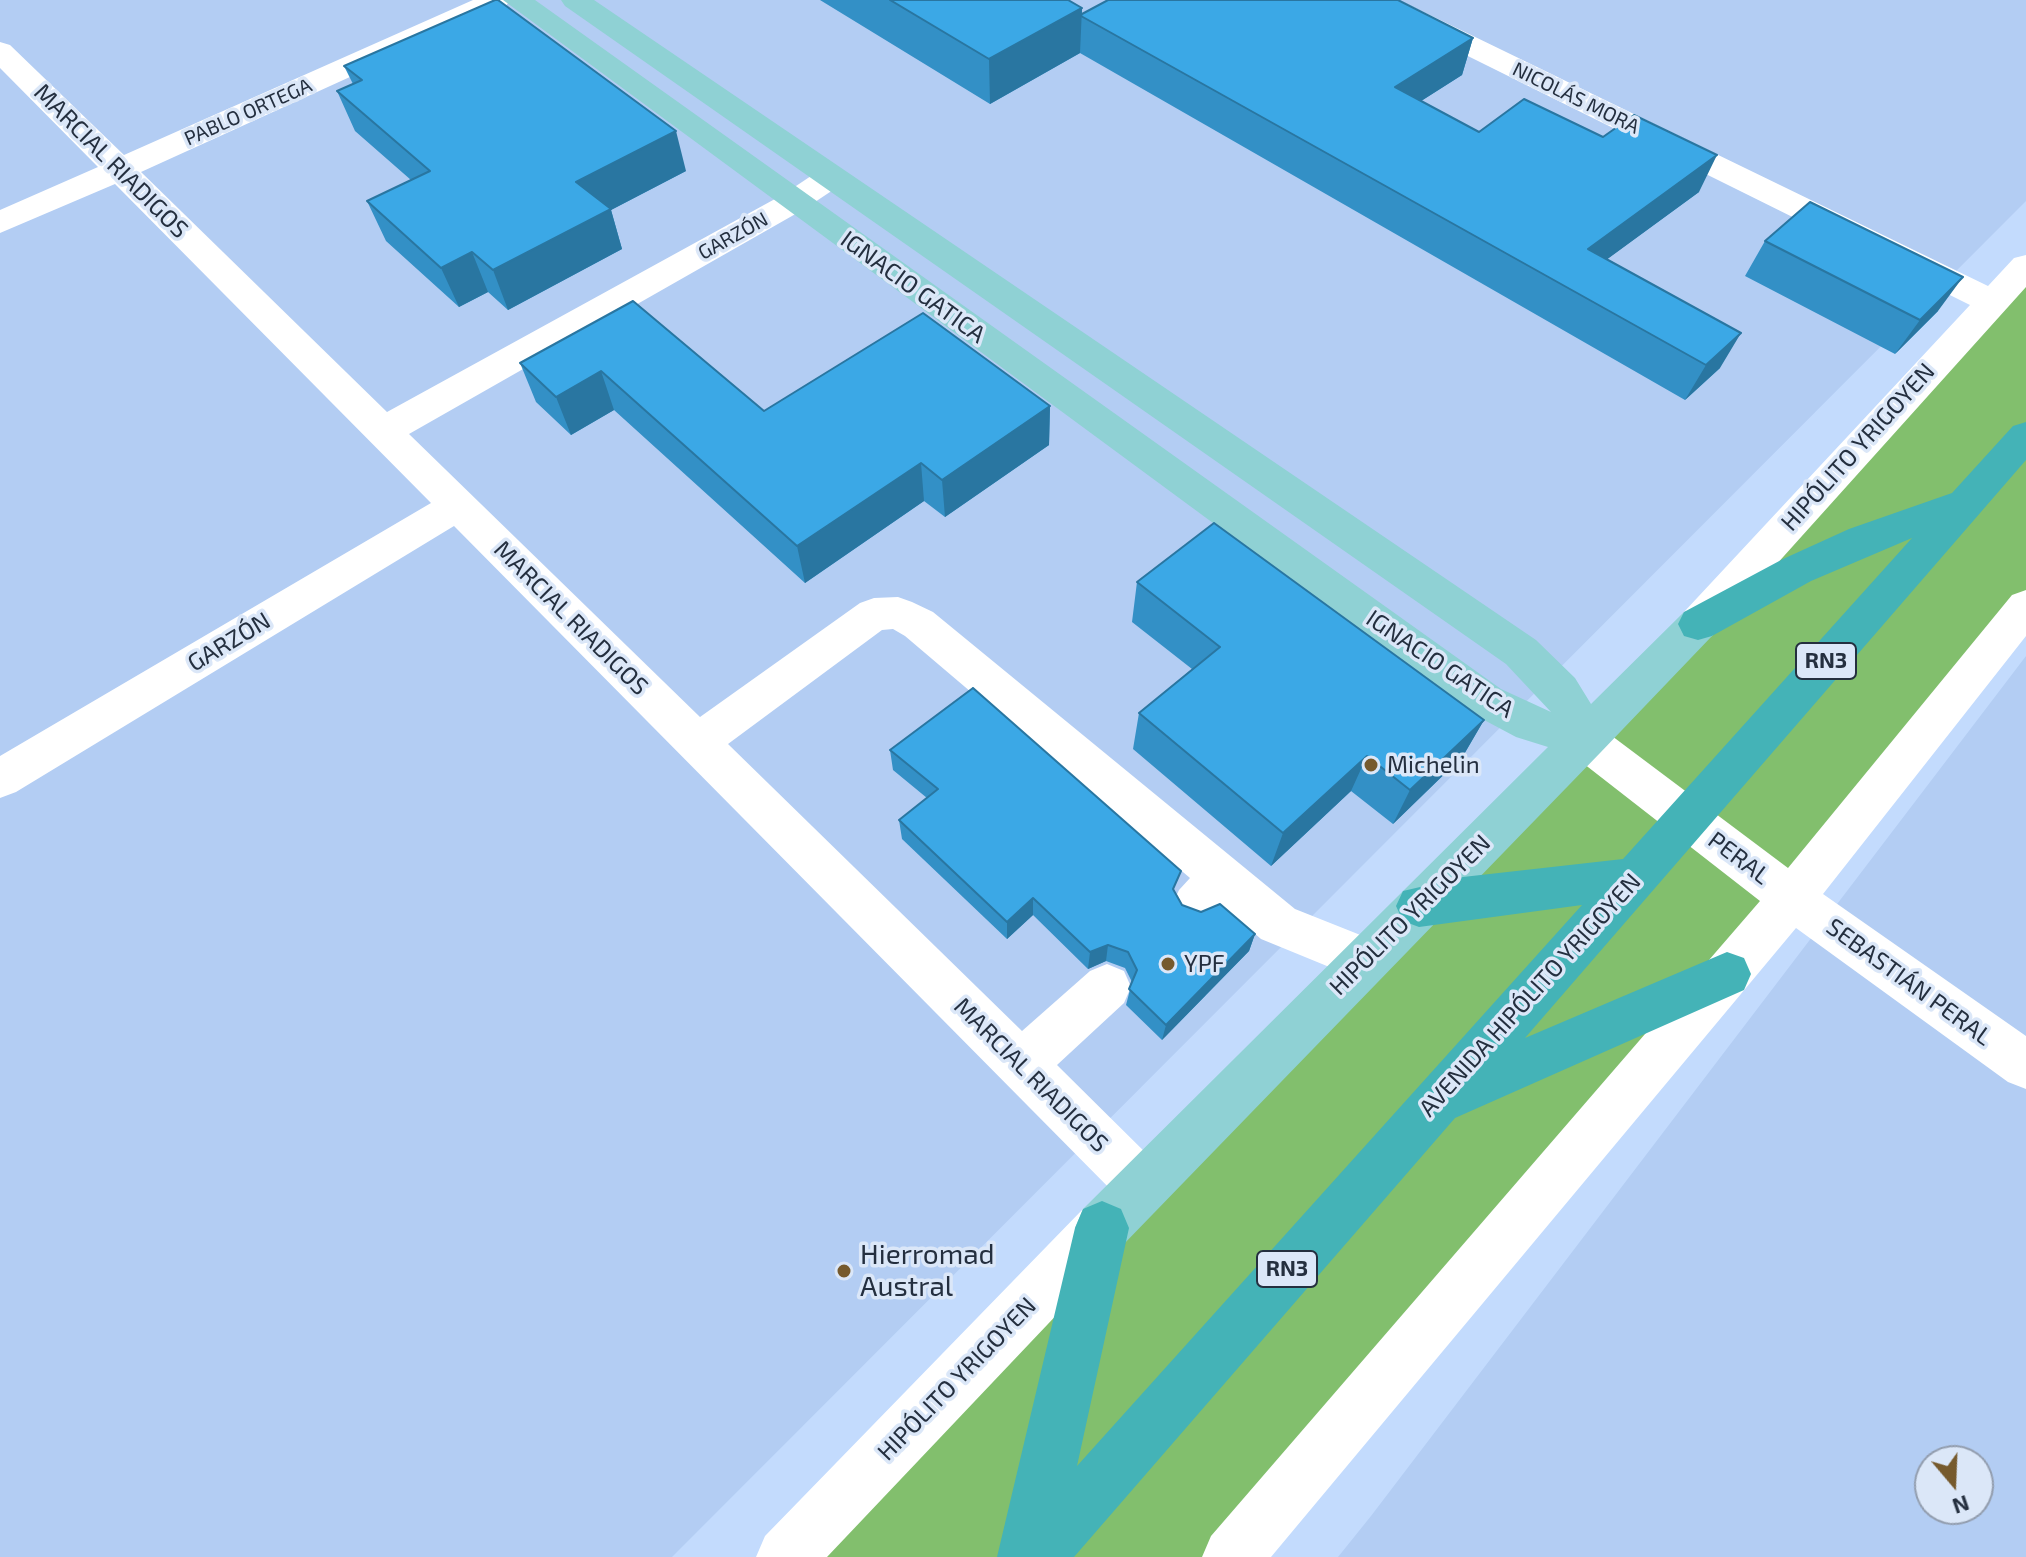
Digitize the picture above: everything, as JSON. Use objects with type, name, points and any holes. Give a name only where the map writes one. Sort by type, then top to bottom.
[{"type":"highway","name":"AVENIDA HIPÓLITO YRIGOYEN","points":[[1035,1557],[2026,435]]},
{"type":"highway","points":[[1698,624],[1797,570],[1873,536],[1966,504]]},
{"type":"highway","points":[[1419,906],[1634,878]]},
{"type":"highway","points":[[1435,1102],[1727,974]]},
{"type":"highway","points":[[1027,1557],[1102,1228]]},
{"type":"main road","name":"IGNACIO GATICA","points":[[517,0],[1486,701],[1531,724],[1585,740]]},
{"type":"main road","name":"IGNACIO GATICA","points":[[575,0],[1521,652],[1560,690],[1585,740]]},
{"type":"main road","name":"HIPÓLITO YRIGOYEN","points":[[1102,1228],[1698,624]]},
{"type":"street","name":"PABLO ORTEGA","points":[[0,223],[496,0]]},
{"type":"street","name":"NICOLÁS MORA","points":[[1377,0],[1990,301]]},
{"type":"street","name":"MARCIAL RIADIGOS","points":[[0,51],[1142,1185]]},
{"type":"street","name":"GARZÓN","points":[[382,432],[795,201],[831,177]]},
{"type":"street","name":"HIPÓLITO YRIGOYEN","points":[[1698,624],[1990,301],[2026,266]]},
{"type":"street","name":"GARZÓN","points":[[0,779],[458,505]]},
{"type":"street","points":[[1238,1554],[1792,898],[2026,606]]},
{"type":"street","points":[[697,743],[874,614],[898,613],[919,624],[1208,891],[1366,960]]},
{"type":"street","name":"PERAL","points":[[1585,740],[1792,898]]},
{"type":"street","name":"SEBASTIÁN PERAL","points":[[1792,898],[2026,1065]]},
{"type":"street","points":[[1021,1065],[1107,987]]},
{"type":"street","name":"HIPÓLITO YRIGOYEN","points":[[786,1557],[1102,1228]]},
{"type":"shaded area","points":[[0,0],[2026,0],[2026,201],[672,1557],[0,1557]]},
{"type":"shaded area","points":[[2026,656],[2026,1557],[1338,1557],[1371,1516]]},
{"type":"green space","points":[[2026,266],[2026,606],[1232,1557],[786,1557]]},
{"type":"building","points":[[495,0],[676,131],[576,182],[611,209],[493,270],[472,252],[441,268],[367,201],[430,171],[337,91],[362,80],[344,66]]},
{"type":"building","points":[[890,0],[1068,0],[1082,8],[989,59]]},
{"type":"building","points":[[1108,0],[1398,0],[1473,38],[1395,87],[1479,132],[1524,99],[1603,137],[1634,115],[1717,155],[1588,249],[1741,333],[1706,365],[1081,16]]},
{"type":"building","points":[[1810,202],[1963,277],[1920,320],[1765,241]]},
{"type":"building","points":[[633,301],[764,411],[923,313],[1050,406],[942,480],[921,463],[797,546],[601,371],[556,397],[520,363]]},
{"type":"building","points":[[1214,523],[1484,720],[1410,790],[1367,756],[1283,833],[1139,713],[1220,647],[1137,582]]},
{"type":"building","points":[[973,688],[1181,871],[1173,889],[1182,905],[1201,912],[1220,904],[1255,934],[1166,1025],[1129,989],[1137,970],[1128,952],[1108,945],[1090,952],[1033,898],[1007,922],[899,820],[938,789],[890,750]]},
{"type":"place","name":"Michelin","points":[[1371,765]]},
{"type":"place","name":"YPF","points":[[1168,964]]},
{"type":"place","name":"Hierromad Austral","points":[[844,1271]]}]
